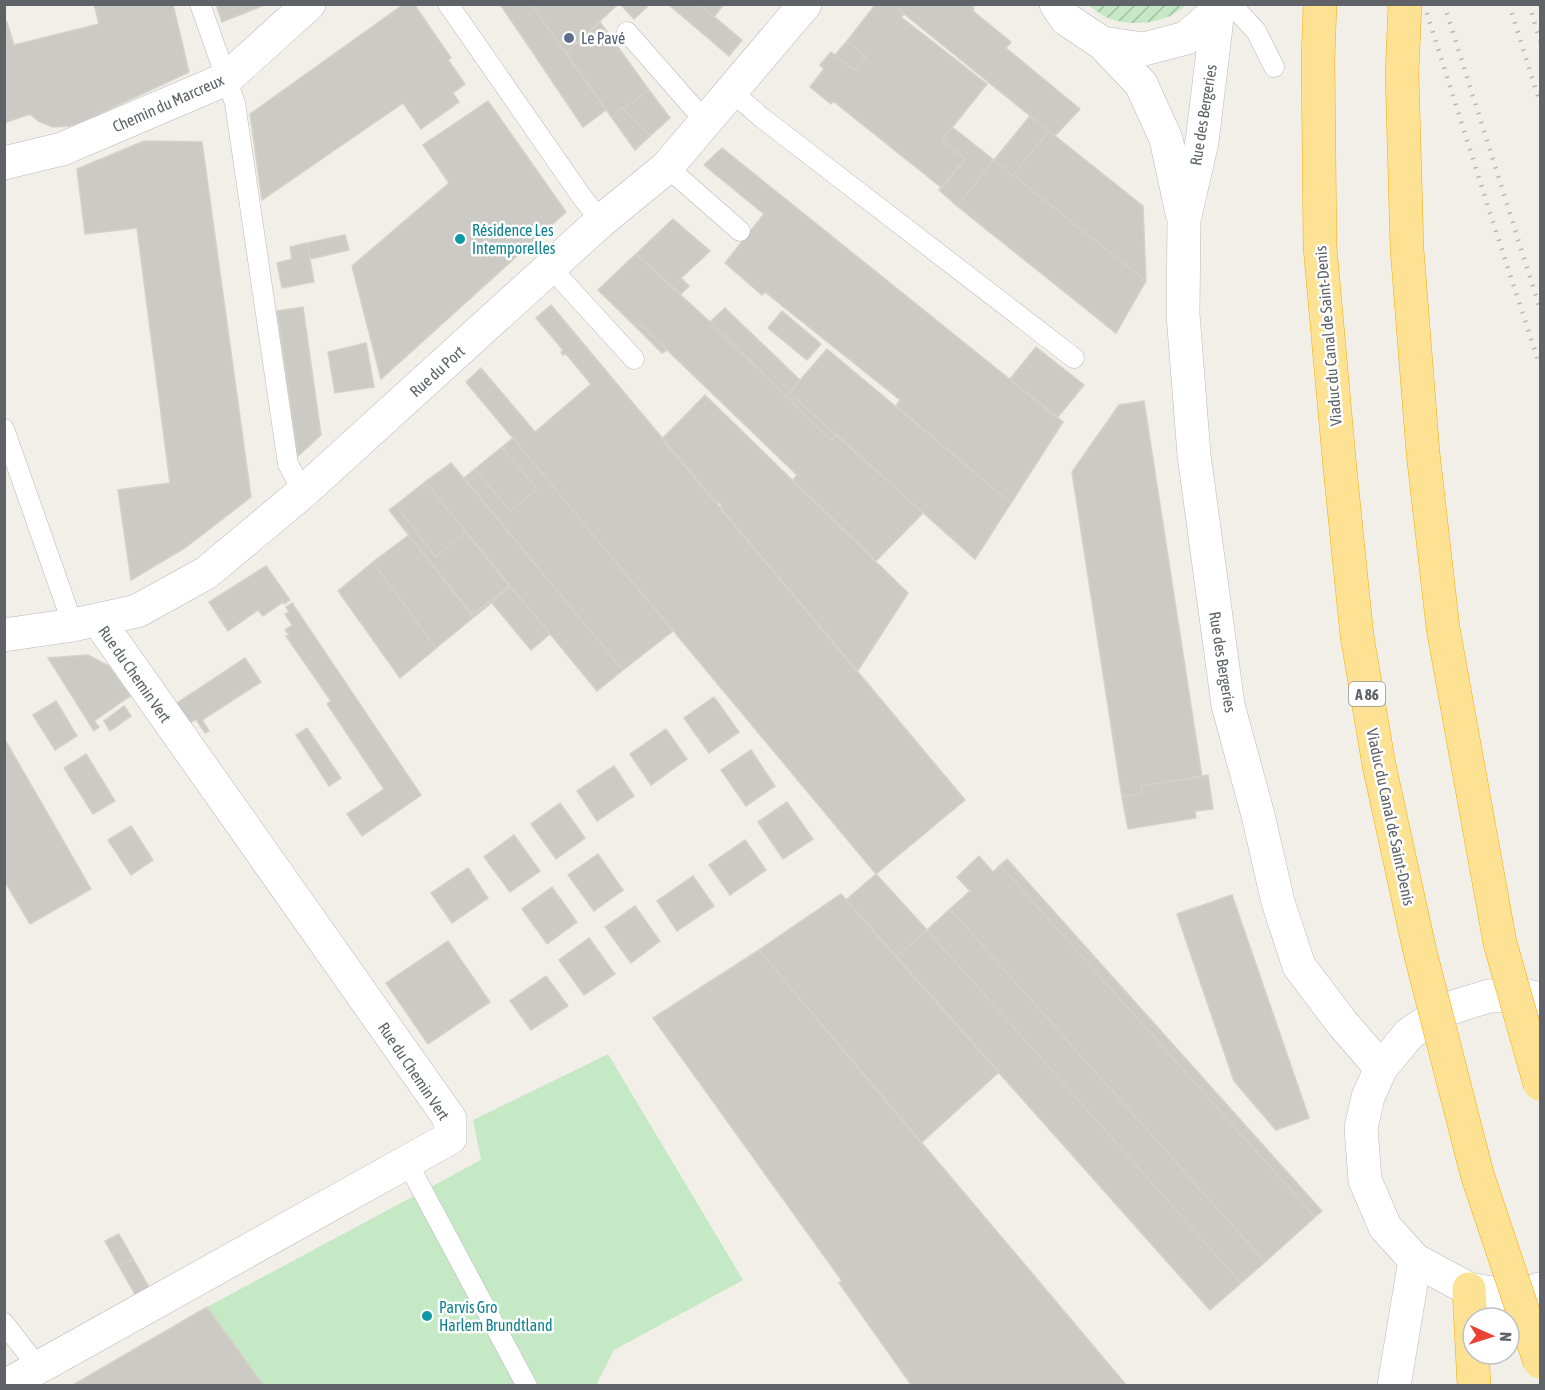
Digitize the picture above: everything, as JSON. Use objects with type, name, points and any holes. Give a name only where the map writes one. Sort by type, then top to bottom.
[{"type":"highway","name":"Viaduc du Canal de Saint-Denis","points":[[1320,4],[1318,59],[1320,247],[1357,636],[1379,765],[1420,952],[1476,1174],[1540,1362]]},
{"type":"highway","points":[[1405,4],[1402,73],[1407,249],[1423,453],[1443,628],[1500,943],[1540,1083]]},
{"type":"highway","points":[[1469,1289],[1474,1386]]},
{"type":"street","name":"Chemin du Marcreux","points":[[4,163],[62,149],[226,79],[309,4]]},
{"type":"street","name":"Rue du Port","points":[[4,635],[137,611],[206,573],[303,492],[601,221],[667,167],[805,4]]},
{"type":"street","points":[[1056,4],[1066,19],[1102,43],[1144,49],[1186,38],[1223,6]]},
{"type":"street","name":"Rue des Bergeries","points":[[1223,6],[1202,142],[1184,220],[1183,314],[1194,455],[1228,705],[1258,815],[1278,902],[1299,966],[1342,1023],[1382,1068]]},
{"type":"street","name":"Rue des Bergeries","points":[[1102,43],[1142,84],[1166,139],[1184,220]]},
{"type":"street","name":"Rue du Chemin Vert","points":[[4,1386],[450,1138],[450,1119],[86,622]]},
{"type":"street","points":[[1540,999],[1524,995],[1489,996],[1444,1010],[1409,1034],[1382,1068],[1368,1097],[1361,1128],[1365,1180],[1385,1227],[1415,1260],[1469,1289],[1497,1294],[1525,1294],[1540,1289]]},
{"type":"street","points":[[1394,1386],[1415,1260]]},
{"type":"lane","points":[[200,4],[235,103],[288,464],[303,492]]},
{"type":"lane","points":[[448,4],[601,221]]},
{"type":"lane","points":[[1223,6],[1256,31],[1274,67]]},
{"type":"lane","points":[[627,32],[705,121]]},
{"type":"lane","points":[[731,91],[761,117],[1074,358]]},
{"type":"lane","points":[[667,167],[740,231]]},
{"type":"lane","points":[[551,268],[634,359]]},
{"type":"lane","points":[[4,429],[86,622]]},
{"type":"lane","points":[[407,1162],[527,1386]]},
{"type":"lane","points":[[4,1323],[38,1367]]},
{"type":"green space","points":[[1088,5],[1186,5],[1160,20],[1128,23],[1108,18]]},
{"type":"green space","points":[[608,1054],[743,1280],[614,1350],[598,1385],[264,1385],[207,1307],[481,1160],[473,1120]]},
{"type":"building","points":[[94,4],[173,4],[189,72],[69,126],[53,127],[40,122],[30,114],[4,123],[4,23],[7,22],[14,45],[99,24]]},
{"type":"building","points":[[216,4],[267,4],[222,22]]},
{"type":"building","points":[[404,4],[414,4],[451,58],[448,60],[465,84],[453,93],[459,102],[421,129],[403,103],[262,200],[250,114]]},
{"type":"building","points":[[500,4],[531,4],[606,110],[583,127]]},
{"type":"building","name":"Le Pavé","points":[[531,4],[618,4],[566,53]]},
{"type":"building","name":"Le Pavé","points":[[620,4],[650,4],[634,19]]},
{"type":"building","name":"Le Pavé","points":[[668,4],[699,4],[742,40],[729,56]]},
{"type":"building","points":[[699,4],[724,4],[714,17]]},
{"type":"building","points":[[876,4],[892,4],[904,14],[901,17],[987,84],[942,140],[965,159],[942,188],[833,101],[831,104],[810,87],[824,69],[820,65],[831,52],[854,70],[866,57],[847,41]]},
{"type":"building","points":[[892,4],[969,4],[974,8],[973,11],[1011,42],[1006,48],[1080,109],[1055,136]]},
{"type":"building","points":[[600,22],[649,90],[623,109],[621,107],[612,118],[566,53]]},
{"type":"building","points":[[847,41],[866,57],[854,70],[835,55]]},
{"type":"building","points":[[649,90],[670,118],[650,136],[623,109]]},
{"type":"building","name":"Résidence Les Intemporelles","points":[[488,101],[566,212],[381,379],[352,266],[449,183],[423,145]]},
{"type":"building","points":[[621,107],[650,136],[635,150],[612,118]]},
{"type":"building","points":[[1030,116],[1049,131],[1013,175],[994,160]]},
{"type":"building","points":[[952,127],[994,160],[957,206],[939,190],[965,159],[942,140]]},
{"type":"building","points":[[1049,131],[1143,206],[1146,281],[1013,175]]},
{"type":"building","points":[[144,141],[202,142],[251,497],[185,548],[131,580],[118,490],[170,483],[137,228],[85,234],[77,169]]},
{"type":"building","points":[[722,148],[1063,422],[1011,503],[896,406],[900,400],[765,292],[762,295],[725,263],[764,214],[704,165]]},
{"type":"building","points":[[994,160],[1146,281],[1116,333],[957,206]]},
{"type":"building","points":[[673,219],[710,251],[681,278],[689,286],[681,294],[636,254]]},
{"type":"building","points":[[345,235],[349,250],[310,259],[307,243]]},
{"type":"building","points":[[307,243],[314,282],[282,288],[277,263],[292,259],[290,247]]},
{"type":"building","points":[[636,254],[710,322],[831,440],[837,435],[923,513],[876,561],[793,480],[797,475],[640,324],[637,328],[598,290]]},
{"type":"building","points":[[551,305],[965,800],[876,874],[466,382],[481,368],[535,432],[591,384],[566,354],[563,355],[561,352],[563,350],[536,318]]},
{"type":"building","points":[[303,307],[321,435],[298,456],[277,311]]},
{"type":"building","points":[[725,308],[800,380],[789,393],[836,435],[831,440],[710,322]]},
{"type":"building","points":[[782,311],[821,344],[807,360],[768,328]]},
{"type":"building","points":[[640,324],[667,350],[662,353],[637,328]]},
{"type":"building","points":[[366,343],[374,387],[335,393],[328,352]]},
{"type":"building","points":[[1036,347],[1084,385],[1057,418],[1010,379]]},
{"type":"building","points":[[827,349],[1011,503],[975,559],[789,393]]},
{"type":"building","points":[[705,395],[908,593],[857,672],[721,509],[721,503],[716,503],[662,439]]},
{"type":"building","points":[[1144,401],[1202,777],[1141,786],[1142,793],[1122,797],[1072,472],[1119,405]]},
{"type":"building","points":[[513,438],[673,631],[623,670],[464,478],[475,469],[510,511],[537,489],[502,447]]},
{"type":"building","points":[[502,447],[537,489],[510,511],[475,469]]},
{"type":"building","points":[[451,463],[623,670],[597,691],[425,482]]},
{"type":"building","points":[[425,482],[466,532],[436,557],[396,505]]},
{"type":"building","points":[[396,505],[436,557],[466,532],[509,586],[476,612],[470,613],[389,510]]},
{"type":"building","points":[[409,535],[474,617],[436,648],[373,562]]},
{"type":"building","points":[[373,562],[436,648],[400,678],[338,591]]},
{"type":"building","points":[[266,566],[290,600],[284,604],[283,602],[263,616],[258,610],[228,631],[209,602]]},
{"type":"building","points":[[509,586],[511,587],[474,617],[470,613],[476,612]]},
{"type":"building","points":[[511,587],[550,634],[531,650],[492,603]]},
{"type":"building","points":[[292,603],[421,795],[362,836],[347,814],[384,789],[327,704],[331,701],[286,636],[289,635],[285,630],[292,625],[285,614],[289,612],[286,607]]},
{"type":"building","points":[[88,655],[109,666],[130,696],[94,721],[99,727],[94,731],[48,658]]},
{"type":"building","points":[[245,658],[261,682],[202,720],[209,731],[205,733],[196,719],[185,726],[171,707]]},
{"type":"building","points":[[714,697],[739,732],[709,753],[684,718]]},
{"type":"building","points":[[56,701],[77,736],[55,750],[33,715]]},
{"type":"building","points":[[124,706],[131,716],[110,731],[104,721]]},
{"type":"building","points":[[307,728],[341,778],[329,786],[296,735]]},
{"type":"building","points":[[666,729],[687,759],[651,785],[630,754]]},
{"type":"building","points":[[4,738],[91,889],[30,924],[4,880]]},
{"type":"building","points":[[751,750],[775,786],[746,806],[721,770]]},
{"type":"building","points":[[86,754],[115,801],[93,814],[64,768]]},
{"type":"building","points":[[614,766],[634,796],[597,821],[577,791]]},
{"type":"building","points":[[1208,775],[1213,809],[1195,811],[1196,818],[1128,829],[1122,797],[1142,793],[1141,786]]},
{"type":"building","points":[[787,802],[813,839],[783,859],[758,822]]},
{"type":"building","points":[[560,803],[585,838],[556,859],[531,824]]},
{"type":"building","points":[[131,826],[153,860],[131,875],[108,840]]},
{"type":"building","points":[[514,835],[540,871],[510,892],[484,857]]},
{"type":"building","points":[[745,840],[766,870],[730,895],[709,865]]},
{"type":"building","points":[[598,854],[623,890],[594,911],[568,875]]},
{"type":"building","points":[[979,856],[993,872],[1000,865],[1315,1217],[1265,1262],[950,909],[970,891],[957,877]]},
{"type":"building","points":[[1007,859],[1322,1211],[1315,1217],[1000,865]]},
{"type":"building","points":[[468,868],[488,898],[452,923],[431,893]]},
{"type":"building","points":[[876,874],[927,930],[896,957],[846,900]]},
{"type":"building","points":[[693,876],[714,906],[677,931],[657,901]]},
{"type":"building","points":[[552,887],[577,922],[547,944],[522,909]]},
{"type":"building","points":[[841,894],[999,1072],[921,1143],[759,950]]},
{"type":"building","points":[[1232,895],[1309,1118],[1276,1130],[1234,1081],[1177,914]]},
{"type":"building","points":[[635,906],[660,941],[631,963],[605,927]]},
{"type":"building","points":[[950,909],[1265,1262],[1241,1283],[927,930]]},
{"type":"building","points":[[927,930],[1241,1283],[1210,1310],[896,957]]},
{"type":"building","points":[[589,938],[615,974],[584,995],[559,960]]},
{"type":"building","points":[[448,941],[490,1002],[428,1044],[386,983]]},
{"type":"building","points":[[759,950],[1127,1386],[912,1386],[839,1283],[842,1281],[653,1018]]},
{"type":"building","points":[[546,976],[568,1006],[531,1030],[510,1001]]},
{"type":"building","points":[[119,1234],[133,1259],[119,1266],[105,1241]]},
{"type":"building","points":[[133,1259],[150,1289],[136,1296],[119,1266]]},
{"type":"building","points":[[207,1307],[264,1386],[71,1386]]},
{"type":"railway","points":[[1424,4],[1540,366]]},
{"type":"railway","points":[[1444,4],[1540,309]]},
{"type":"railway","points":[[1509,4],[1540,103]]},
{"type":"railway","points":[[1529,4],[1540,41]]},
{"type":"place","name":"Le Pavé","points":[[569,38]]},
{"type":"place","name":"Résidence Les Intemporelles","points":[[460,239]]},
{"type":"place","name":"Parvis Gro Harlem Brundtland","points":[[427,1316]]}]
